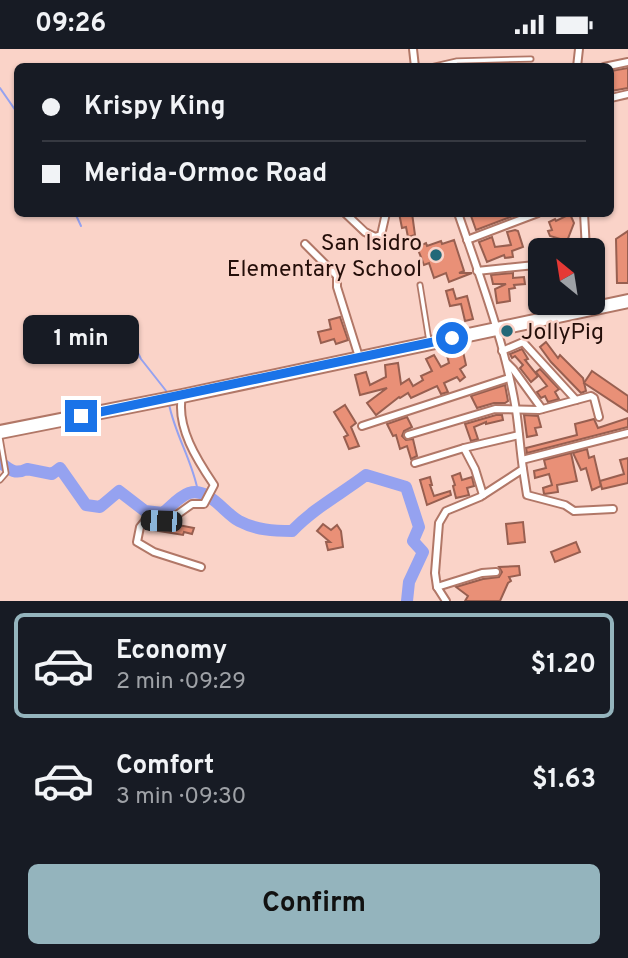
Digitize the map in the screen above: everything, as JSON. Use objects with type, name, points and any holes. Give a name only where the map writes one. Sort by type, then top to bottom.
[{"type":"highway","points":[[606,304],[628,301]]},
{"type":"highway","points":[[0,432],[180,397],[496,330],[554,315]]},
{"type":"street","points":[[349,217],[365,232],[375,237],[381,235],[385,217]]},
{"type":"street","points":[[459,217],[509,378],[516,409],[527,495],[565,505],[574,511],[612,509]]},
{"type":"street","points":[[467,240],[527,217]]},
{"type":"street","points":[[584,217],[585,238]]},
{"type":"street","points":[[305,244],[337,276],[337,287],[359,357]]},
{"type":"street","points":[[477,271],[528,266]]},
{"type":"street","points":[[502,351],[523,342],[576,400]]},
{"type":"street","points":[[505,362],[542,409]]},
{"type":"street","points":[[362,426],[509,378]]},
{"type":"street","points":[[180,397],[180,409],[187,436],[200,465],[214,485],[214,490],[204,504],[192,503],[180,515],[171,519],[146,521],[140,527],[137,543],[153,552],[201,567]]},
{"type":"street","points":[[408,435],[495,409],[542,409],[593,397],[599,417]]},
{"type":"street","points":[[522,460],[628,433]]},
{"type":"street","points":[[415,463],[519,435]]},
{"type":"street","points":[[464,448],[475,469],[483,495]]},
{"type":"street","points":[[446,601],[437,587],[435,573],[439,523],[446,512],[483,495],[523,469]]},
{"type":"street","points":[[437,587],[482,573],[496,572]]},
{"type":"lane","points":[[448,63],[531,59]]},
{"type":"lane","points":[[419,285],[429,343]]},
{"type":"lane","points":[[0,438],[6,473],[0,480]]},
{"type":"building","points":[[628,68],[628,88],[614,90],[614,70]]},
{"type":"building","points":[[400,217],[413,217],[415,235],[408,237],[406,227],[402,228]]},
{"type":"building","points":[[471,217],[510,217],[476,230]]},
{"type":"building","points":[[571,217],[574,223],[568,238],[550,236],[548,231],[552,230],[549,222],[555,219],[556,221]]},
{"type":"building","points":[[518,231],[523,247],[512,251],[513,257],[505,258],[504,255],[487,262],[479,242],[492,237],[495,247],[511,245],[507,232]]},
{"type":"building","points":[[628,231],[628,283],[617,283],[616,239]]},
{"type":"building","points":[[454,240],[464,271],[459,273],[472,273],[449,282],[446,273],[434,278],[429,263],[424,265],[417,247],[426,243],[427,246]]},
{"type":"building","points":[[513,273],[513,278],[524,277],[525,284],[514,285],[515,288],[509,289],[510,301],[497,303],[495,289],[506,284],[493,284],[491,275]]},
{"type":"building","points":[[453,289],[456,299],[467,296],[473,319],[465,321],[461,304],[450,306],[446,291]]},
{"type":"building","points":[[340,317],[348,340],[336,344],[334,339],[321,343],[318,332],[331,329],[329,320]]},
{"type":"building","points":[[546,342],[558,358],[560,355],[583,378],[586,391],[581,393],[551,362],[540,347]]},
{"type":"building","points":[[462,347],[466,365],[460,369],[465,377],[460,381],[457,377],[444,383],[448,392],[441,394],[437,386],[411,398],[408,393],[376,415],[367,403],[387,388],[360,395],[355,375],[366,372],[370,385],[386,377],[385,365],[398,363],[401,384],[409,379],[413,386],[423,380],[421,376],[432,371],[426,359],[434,355],[441,367],[449,363],[446,352]]},
{"type":"building","points":[[522,349],[528,359],[525,360],[538,376],[531,382],[520,368],[523,365],[510,354]]},
{"type":"building","points":[[540,369],[559,389],[555,392],[559,399],[548,402],[545,396],[541,398],[537,392],[547,386],[536,372]]},
{"type":"building","points":[[592,371],[628,396],[628,412],[584,383]]},
{"type":"building","points":[[505,385],[508,401],[477,408],[471,396]]},
{"type":"building","points":[[345,405],[356,423],[351,427],[359,446],[349,449],[344,437],[348,435],[334,412]]},
{"type":"building","points":[[502,415],[503,420],[474,427],[478,439],[471,441],[465,424]]},
{"type":"building","points":[[524,415],[538,416],[541,427],[535,428],[537,435],[527,437]]},
{"type":"building","points":[[407,417],[412,427],[404,431],[402,436],[406,440],[413,439],[417,456],[411,459],[407,446],[400,449],[396,435],[393,436],[387,424]]},
{"type":"building","points":[[628,418],[628,427],[527,453],[526,448],[577,435],[575,424],[594,419],[598,428]]},
{"type":"building","points":[[587,449],[589,458],[594,456],[601,486],[592,490],[586,468],[581,470],[573,453]]},
{"type":"building","points":[[571,453],[577,481],[557,485],[558,492],[544,494],[543,488],[552,485],[549,474],[535,478],[534,471],[546,468],[544,460]]},
{"type":"building","points":[[628,458],[628,483],[602,489],[600,481],[624,474],[620,460]]},
{"type":"building","points":[[460,473],[462,480],[472,477],[474,486],[467,488],[469,495],[456,498],[452,476]]},
{"type":"building","points":[[430,477],[434,496],[450,491],[451,495],[427,505],[420,480]]},
{"type":"building","points":[[523,522],[525,542],[508,544],[506,524]]},
{"type":"building","points":[[173,524],[194,528],[192,534],[152,530],[152,527]]},
{"type":"building","points":[[323,524],[331,530],[337,525],[341,531],[343,547],[328,550],[326,542],[330,542],[317,531]]},
{"type":"building","points":[[576,542],[580,552],[555,562],[551,552]]},
{"type":"building","points":[[519,566],[520,575],[509,577],[511,581],[500,601],[465,601],[468,596],[456,587],[499,577],[502,572],[499,567]]},
{"type":"waterway","points":[[0,88],[14,108]]},
{"type":"waterway","points":[[77,217],[81,226]]},
{"type":"waterway","points":[[132,341],[141,359],[167,392]]},
{"type":"waterway","points":[[169,404],[198,492]]},
{"type":"waterway","points":[[0,462],[16,472],[27,469],[52,474],[60,468],[86,505],[100,507],[119,491],[145,511],[163,513],[182,497],[196,492],[210,497],[245,524],[279,531],[292,531],[318,508],[366,475],[406,487],[419,527],[413,541],[423,552],[409,582],[407,601]]},
{"type":"place","name":"San Isidro Elementary School","points":[[436,255]]},
{"type":"place","name":"JollyPig","points":[[507,331]]},
{"type":"route","points":[[81,416],[452,338]]}]
